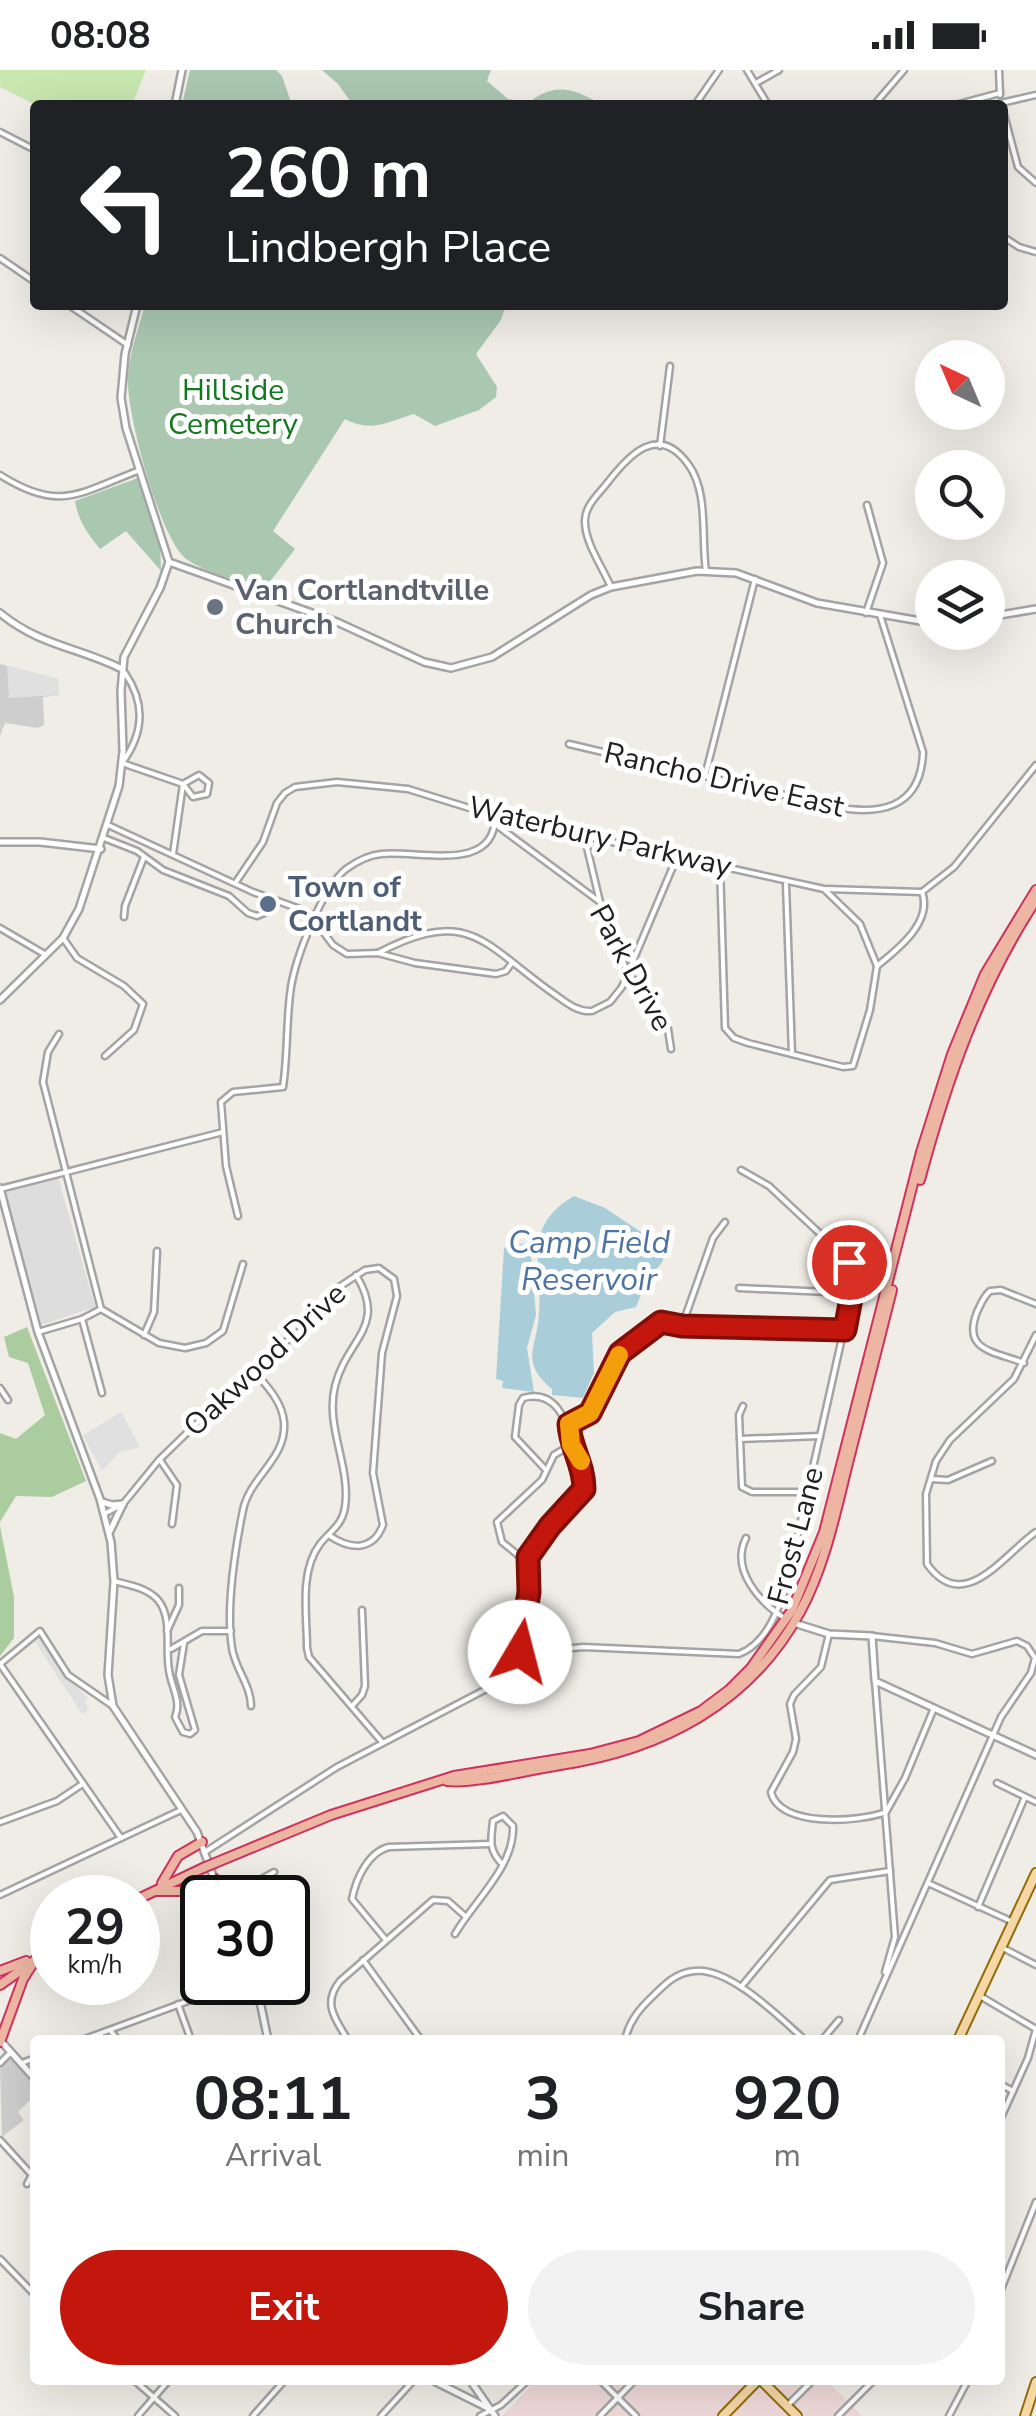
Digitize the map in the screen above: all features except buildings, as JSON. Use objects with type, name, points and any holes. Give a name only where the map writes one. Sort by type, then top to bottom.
[{"type":"highway","points":[[790,1620],[830,1514],[921,1152],[946,1070],[985,974],[1036,890]]},
{"type":"highway","points":[[160,1887],[331,1815],[473,1773],[608,1750],[670,1728],[737,1683],[810,1590],[830,1534],[947,1085],[988,982],[1036,900]]},
{"type":"highway","points":[[160,1885],[181,1853],[203,1847]]},
{"type":"highway","points":[[171,1866],[176,1874],[191,1874]]},
{"type":"highway","points":[[176,1880],[180,1884]]},
{"type":"highway","points":[[0,1971],[30,1962]]},
{"type":"highway","points":[[3,1982],[30,1963]]},
{"type":"highway","points":[[1,2041],[3,2022],[30,1969]]},
{"type":"highway","points":[[3,1982],[13,1984],[16,1994]]},
{"type":"main road","points":[[960,2035],[1036,1873]]},
{"type":"main road","points":[[1025,2416],[1036,2382]]},
{"type":"main road","points":[[724,2416],[755,2385]]},
{"type":"main road","points":[[765,2385],[798,2416]]},
{"type":"street","points":[[176,100],[182,70]]},
{"type":"street","points":[[699,100],[719,70]]},
{"type":"street","points":[[747,70],[765,100]]},
{"type":"street","points":[[756,83],[779,70]]},
{"type":"street","points":[[878,100],[904,70]]},
{"type":"street","points":[[999,70],[1001,100]]},
{"type":"street","points":[[974,100],[1000,93]]},
{"type":"street","points":[[1008,103],[1036,95]]},
{"type":"street","points":[[1008,128],[1018,167],[1036,183]]},
{"type":"street","points":[[0,132],[30,147]]},
{"type":"street","points":[[1008,240],[1036,252]]},
{"type":"street","points":[[0,258],[30,279]]},
{"type":"street","points":[[76,310],[128,345]]},
{"type":"street","points":[[0,1000],[64,938],[73,923],[101,849],[122,764],[122,669],[127,647],[160,588],[168,562],[121,398],[136,310]]},
{"type":"street","points":[[660,446],[670,366]]},
{"type":"street","points":[[611,587],[586,531],[586,513],[634,452],[648,446],[676,453],[690,468],[702,513],[706,571]]},
{"type":"street","points":[[0,475],[27,492],[51,498],[80,493],[140,470]]},
{"type":"street","points":[[866,613],[882,563],[867,505]]},
{"type":"street","points":[[168,562],[336,622],[424,662],[451,668],[492,658],[611,587],[706,571],[736,572],[804,600],[915,620]]},
{"type":"street","points":[[705,776],[756,579]]},
{"type":"street","points":[[1005,614],[1036,608]]},
{"type":"street","points":[[0,612],[43,641],[122,669],[141,706],[136,738],[122,764]]},
{"type":"street","name":"Rancho Drive East","points":[[568,744],[843,808],[864,812],[886,809],[908,795],[921,772],[921,738],[880,614]]},
{"type":"street","points":[[122,764],[184,784],[193,797],[202,797],[210,788],[208,780],[199,776],[184,784]]},
{"type":"street","points":[[877,966],[894,953],[922,918],[927,905],[922,892],[954,867],[1034,768]]},
{"type":"street","name":"Waterbury Parkway","points":[[236,882],[263,842],[279,799],[295,787],[337,782],[397,787],[495,816],[786,882],[824,889],[922,892]]},
{"type":"street","points":[[172,856],[184,784]]},
{"type":"street","points":[[238,1216],[227,1176],[220,1106],[227,1095],[283,1087],[292,985],[328,889],[346,869],[382,854],[469,854],[491,840],[495,816]]},
{"type":"street","name":"Park Drive","points":[[495,824],[600,902],[629,973],[668,1029],[671,1048]]},
{"type":"street","points":[[108,825],[308,912],[339,950],[347,954],[378,954],[496,974],[502,974],[511,964]]},
{"type":"street","points":[[584,835],[600,902]]},
{"type":"street","points":[[104,838],[131,848],[163,870],[229,896],[248,914],[264,913],[271,898]]},
{"type":"street","points":[[0,842],[101,849]]},
{"type":"street","points":[[124,917],[124,906],[144,857]]},
{"type":"street","points":[[378,954],[436,932],[456,930],[486,941],[511,964],[585,1012],[610,1002],[629,973],[678,857]]},
{"type":"street","points":[[720,865],[724,1028],[734,1038],[843,1066],[854,1063],[870,1010],[877,966],[860,924],[824,889]]},
{"type":"street","points":[[786,882],[792,1054]]},
{"type":"street","points":[[0,928],[46,954]]},
{"type":"street","points":[[64,938],[77,958],[124,986],[143,1004],[134,1030],[105,1056]]},
{"type":"street","points":[[60,1034],[48,1052],[43,1082],[101,1309],[144,1335],[176,1348],[214,1340],[223,1331],[243,1264]]},
{"type":"street","points":[[214,1875],[182,1809],[114,1706],[108,1675],[114,1581],[109,1534],[38,1332],[0,1188],[223,1132]]},
{"type":"street","points":[[739,1288],[852,1293],[851,1267],[845,1257],[770,1186],[741,1170]]},
{"type":"street","points":[[682,1326],[713,1238],[725,1222]]},
{"type":"street","points":[[144,1335],[154,1312],[156,1251]]},
{"type":"street","points":[[330,1536],[344,1546],[357,1547],[375,1539],[383,1524],[373,1473],[374,1453],[382,1353],[397,1296],[396,1282],[379,1268],[356,1274]]},
{"type":"street","name":"Oakwood Drive","points":[[104,1514],[123,1504],[159,1460],[280,1344],[298,1334],[326,1298],[356,1274],[367,1294],[370,1312],[335,1386],[332,1418],[346,1502],[342,1517],[320,1544],[307,1572],[307,1648],[310,1657],[382,1742]]},
{"type":"street","points":[[1024,1363],[978,1344],[972,1337],[972,1328],[990,1290],[1001,1290],[1036,1304]]},
{"type":"street","name":"Frost Lane","points":[[203,1847],[337,1767],[551,1653],[574,1647],[739,1654],[758,1641],[776,1612],[810,1492],[852,1293]]},
{"type":"street","points":[[38,1332],[101,1309]]},
{"type":"street","points":[[82,1319],[102,1393]]},
{"type":"street","points":[[569,1424],[590,1413],[620,1353],[661,1322],[682,1326],[845,1330]]},
{"type":"street","points":[[1036,1335],[1024,1363],[1006,1388],[950,1440],[936,1462],[926,1494],[926,1564],[941,1580],[958,1586],[978,1580],[1036,1532]]},
{"type":"street","points":[[251,1706],[251,1693],[234,1658],[231,1631],[236,1561],[246,1498],[278,1455],[284,1430],[281,1408],[253,1370]]},
{"type":"street","points":[[0,1388],[8,1400]]},
{"type":"street","points":[[525,1667],[520,1652],[531,1552],[584,1489],[580,1458],[571,1445],[569,1424],[544,1399],[531,1396],[521,1401],[515,1438],[546,1470]]},
{"type":"street","points":[[743,1406],[739,1415],[741,1482],[746,1490],[810,1492]]},
{"type":"street","points":[[740,1440],[822,1436]]},
{"type":"street","points":[[528,1564],[502,1542],[497,1522],[539,1484],[554,1455],[571,1445]]},
{"type":"street","points":[[159,1460],[176,1485],[172,1524]]},
{"type":"street","points":[[931,1479],[948,1480],[992,1460]]},
{"type":"street","points":[[100,1500],[112,1506],[123,1504]]},
{"type":"street","points":[[109,1534],[123,1504]]},
{"type":"street","points":[[746,1538],[741,1555],[744,1575],[776,1612],[790,1620],[829,1634],[916,1640],[972,1654],[1012,1641],[1027,1646],[1035,1658],[993,1735],[860,2035]]},
{"type":"street","points":[[114,1581],[153,1594],[164,1610],[168,1670],[179,1708],[176,1717],[184,1732],[190,1734],[196,1730],[179,1675],[184,1643]]},
{"type":"street","points":[[167,1631],[178,1605],[178,1588]]},
{"type":"street","points":[[352,1706],[365,1686],[362,1610]]},
{"type":"street","points":[[168,1649],[209,1630],[231,1631]]},
{"type":"street","points":[[114,1706],[68,1675],[40,1631],[0,1664],[120,1838]]},
{"type":"street","points":[[829,1634],[820,1667],[790,1704],[796,1739],[771,1792],[778,1805],[813,1819],[855,1818],[886,1812],[905,1778],[934,1708]]},
{"type":"street","points":[[872,1636],[895,1937],[883,1982]]},
{"type":"street","points":[[875,1681],[1036,1755]]},
{"type":"street","points":[[997,1783],[1036,1802]]},
{"type":"street","points":[[0,1822],[57,1801],[83,1784]]},
{"type":"street","points":[[978,1907],[1025,1797]]},
{"type":"street","points":[[0,1895],[182,1809]]},
{"type":"street","points":[[455,1934],[502,1864],[514,1839],[507,1816],[493,1820],[490,1844],[492,1854],[502,1864]]},
{"type":"street","points":[[386,1940],[352,1899],[370,1857],[377,1850],[490,1844]]},
{"type":"street","points":[[741,1987],[830,1880],[890,1871]]},
{"type":"street","points":[[268,1875],[274,1872]]},
{"type":"street","points":[[928,1883],[1013,1922]]},
{"type":"street","points":[[345,2035],[332,2014],[330,2000],[334,1988],[432,1900],[448,1901],[465,1916]]},
{"type":"street","points":[[1001,1947],[1036,1966]]},
{"type":"street","points":[[363,1960],[418,2035]]},
{"type":"street","points":[[626,2035],[634,2016],[675,1976],[702,1970],[741,1987],[796,2035]]},
{"type":"street","points":[[979,1996],[1036,2029],[1028,2058],[1005,2109]]},
{"type":"street","points":[[96,2035],[178,2004],[189,2035]]},
{"type":"street","points":[[261,2005],[267,2035]]},
{"type":"street","points":[[826,2035],[839,2020]]},
{"type":"street","points":[[110,2030],[114,2035]]},
{"type":"street","points":[[1,2041],[30,2072]]},
{"type":"street","points":[[0,2063],[12,2051]]},
{"type":"street","points":[[22,2062],[30,2060]]},
{"type":"street","points":[[1005,2087],[1013,2091]]},
{"type":"street","points":[[0,2140],[30,2168]]},
{"type":"street","points":[[27,2184],[30,2178]]},
{"type":"street","points":[[1005,2280],[1036,2202]]},
{"type":"street","points":[[0,2259],[30,2291]]},
{"type":"street","points":[[140,2385],[175,2416]]},
{"type":"street","points":[[138,2416],[164,2385]]},
{"type":"street","points":[[253,2416],[281,2385]]},
{"type":"street","points":[[382,2416],[410,2385]]},
{"type":"street","points":[[442,2385],[490,2409]]},
{"type":"street","points":[[473,2385],[496,2416]]},
{"type":"street","points":[[480,2416],[502,2406],[523,2385]]},
{"type":"street","points":[[605,2385],[636,2416]]},
{"type":"street","points":[[600,2416],[630,2385]]},
{"type":"street","points":[[787,2406],[808,2385]]},
{"type":"street","points":[[838,2416],[869,2385]]},
{"type":"street","points":[[949,2416],[965,2385]]},
{"type":"shaded area","points":[[0,664],[58,679],[59,695],[43,697],[44,725],[38,728],[5,723],[0,736]]},
{"type":"shaded area","points":[[7,666],[58,679],[59,695],[9,698]]},
{"type":"shaded area","points":[[58,1177],[95,1307],[41,1325],[5,1192]]},
{"type":"shaded area","points":[[121,1412],[140,1447],[120,1452],[102,1471],[83,1435]]},
{"type":"shaded area","points":[[39,1638],[65,1676],[88,1698],[85,1702],[89,1710],[82,1714],[35,1642]]},
{"type":"shaded area","points":[[11,2057],[30,2080],[30,2100],[18,2112],[24,2120],[2,2137],[0,2067]]},
{"type":"shaded area","points":[[531,2385],[831,2385],[862,2416],[502,2416]]},
{"type":"green space","points":[[0,70],[146,70],[134,100],[30,102],[0,87]]},
{"type":"green space","points":[[190,70],[276,70],[290,100],[183,100]]},
{"type":"green space","points":[[322,70],[491,70],[487,81],[513,100],[349,100]]},
{"type":"green space","points":[[556,90],[593,100],[532,100]]},
{"type":"green space","name":"Hillside Cemetery","points":[[144,310],[504,310],[476,354],[497,387],[496,397],[479,410],[435,426],[414,414],[371,426],[345,419],[273,531],[295,549],[265,588],[193,564],[175,546],[147,475],[129,398],[134,343]]},
{"type":"green space","points":[[138,478],[160,541],[161,571],[126,531],[100,549],[76,508],[75,501]]},
{"type":"green space","points":[[27,1327],[86,1481],[52,1497],[16,1496],[0,1522],[0,1433],[16,1439],[45,1415],[28,1363],[9,1357],[4,1337]]},
{"type":"green space","points":[[0,1526],[14,1597],[14,1638],[0,1656]]},
{"type":"water","name":"Camp Field Reservoir","points":[[574,1196],[605,1208],[662,1246],[663,1261],[646,1283],[636,1307],[615,1312],[592,1333],[594,1373],[583,1398],[552,1395],[552,1389],[536,1370],[532,1354],[539,1313],[541,1234],[557,1208]]},
{"type":"water","name":"Camp Field Reservoir","points":[[530,1242],[536,1315],[527,1348],[534,1392],[502,1388],[503,1381],[496,1379],[504,1248]]},
{"type":"slow traffic","points":[[581,1461],[571,1445],[569,1424],[590,1413],[619,1355]]},
{"type":"place","name":"Van Cortlandtville Church","points":[[215,607]]},
{"type":"place","name":"Town of Cortlandt","points":[[268,904]]},
{"type":"route","points":[[520,1652],[529,1592],[528,1557],[584,1489],[580,1458],[571,1445],[569,1424],[590,1413],[620,1353],[661,1322],[682,1326],[845,1330],[852,1293],[849,1262]]}]
